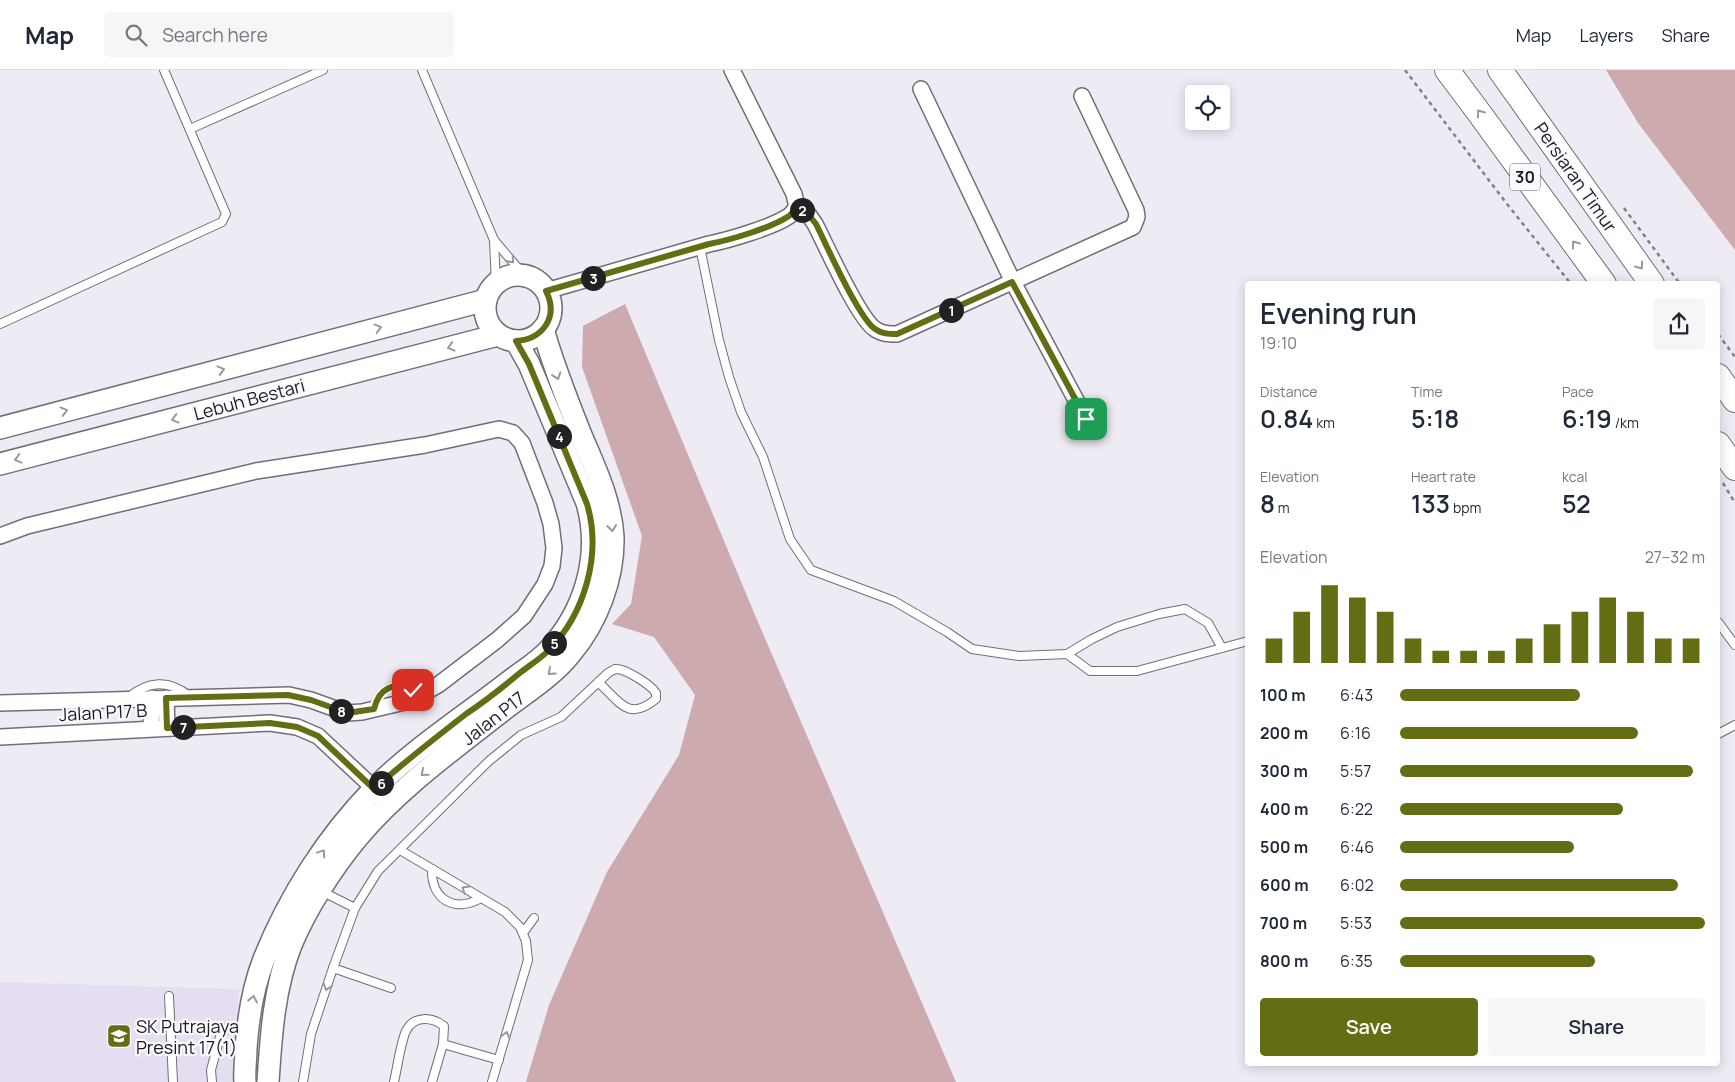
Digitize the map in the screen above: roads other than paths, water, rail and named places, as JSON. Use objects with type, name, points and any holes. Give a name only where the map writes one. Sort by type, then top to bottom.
[{"type":"main road","name":"30","points":[[1446,70],[1478,110],[1602,281]]},
{"type":"main road","name":"Persiaran Timur","points":[[1500,70],[1650,281]]},
{"type":"main road","points":[[1720,379],[1735,400]]},
{"type":"main road","points":[[1720,450],[1728,475]]},
{"type":"street","points":[[732,70],[794,194],[797,207],[808,214],[816,224],[855,301],[870,325],[876,330],[887,334],[897,334],[1125,232],[1132,227],[1136,222],[1136,210],[1082,96]]},
{"type":"street","points":[[921,89],[1012,282],[1086,419]]},
{"type":"street","points":[[538,285],[724,241],[790,216],[797,207]]},
{"type":"street","points":[[524,276],[538,285],[549,297],[550,312],[548,321],[536,336],[526,340],[507,338],[489,325],[485,313],[491,292],[509,277],[524,276]]},
{"type":"street","name":"Lebuh Bestari","points":[[0,428],[491,292]]},
{"type":"street","name":"Jalan P17","points":[[245,1082],[248,1029],[263,960],[293,896],[336,832],[382,796],[458,744],[547,676],[570,655],[587,632],[598,609],[609,577],[613,538],[610,516],[604,490],[560,383],[543,329]]},
{"type":"street","name":"Lebuh Bestari","points":[[0,464],[507,338]]},
{"type":"street","name":"Jalan P17","points":[[268,1082],[271,1032],[278,989],[291,945],[319,890],[357,838],[382,796],[410,756],[547,652],[571,621],[584,593],[592,564],[594,540],[592,520],[529,364],[507,338]]},
{"type":"street","points":[[0,536],[28,526],[256,471],[425,445],[500,429],[513,433],[522,443],[546,503],[552,524],[553,540],[552,566],[545,584],[524,616],[497,640],[438,685],[409,701],[347,713],[311,700],[288,695],[0,703]]},
{"type":"street","points":[[159,698],[167,728]]},
{"type":"street","points":[[151,728],[159,698]]},
{"type":"street","name":"Jalan P17 B","points":[[0,737],[270,723],[297,727],[318,736],[382,796]]},
{"type":"lane","points":[[0,324],[222,222],[226,214],[164,70]]},
{"type":"lane","points":[[190,129],[323,70]]},
{"type":"lane","points":[[422,70],[494,240],[517,267],[538,285]]},
{"type":"lane","points":[[491,292],[494,240]]},
{"type":"lane","points":[[700,246],[729,377],[741,412],[763,457],[790,539],[811,570],[894,601],[947,632],[972,650],[1019,656],[1067,654],[1117,627],[1159,614],[1185,610],[1208,623],[1222,648]]},
{"type":"lane","points":[[1720,625],[1735,645]]},
{"type":"lane","points":[[1067,654],[1090,671],[1137,671],[1245,642]]},
{"type":"lane","points":[[303,1082],[311,1034],[333,968],[355,908],[378,871],[489,761],[521,735],[561,717],[598,682],[608,673],[615,669],[624,671],[653,688],[656,693],[656,699],[645,708],[636,711],[625,708],[598,682]]},
{"type":"lane","points":[[128,698],[137,690],[159,684],[182,690],[190,698]]},
{"type":"lane","points":[[1720,733],[1735,726]]},
{"type":"lane","points":[[400,850],[505,912],[520,927],[523,933],[528,960],[492,1082]]},
{"type":"lane","points":[[432,869],[432,880],[435,889],[446,901],[461,905],[472,904],[481,898]]},
{"type":"lane","points":[[319,890],[355,908]]},
{"type":"lane","points":[[523,933],[534,918]]},
{"type":"lane","points":[[333,968],[391,988]]},
{"type":"lane","points":[[168,996],[172,1082]]},
{"type":"lane","points":[[394,1082],[406,1031],[418,1020],[426,1018],[439,1022],[444,1026],[443,1044],[432,1082]]},
{"type":"lane","points":[[212,1082],[211,1070],[221,1033],[227,1028],[248,1029]]},
{"type":"lane","points":[[443,1044],[499,1060]]},
{"type":"place","name":"SK Putrajaya Presint 17(1)","points":[[119,1036]]}]
